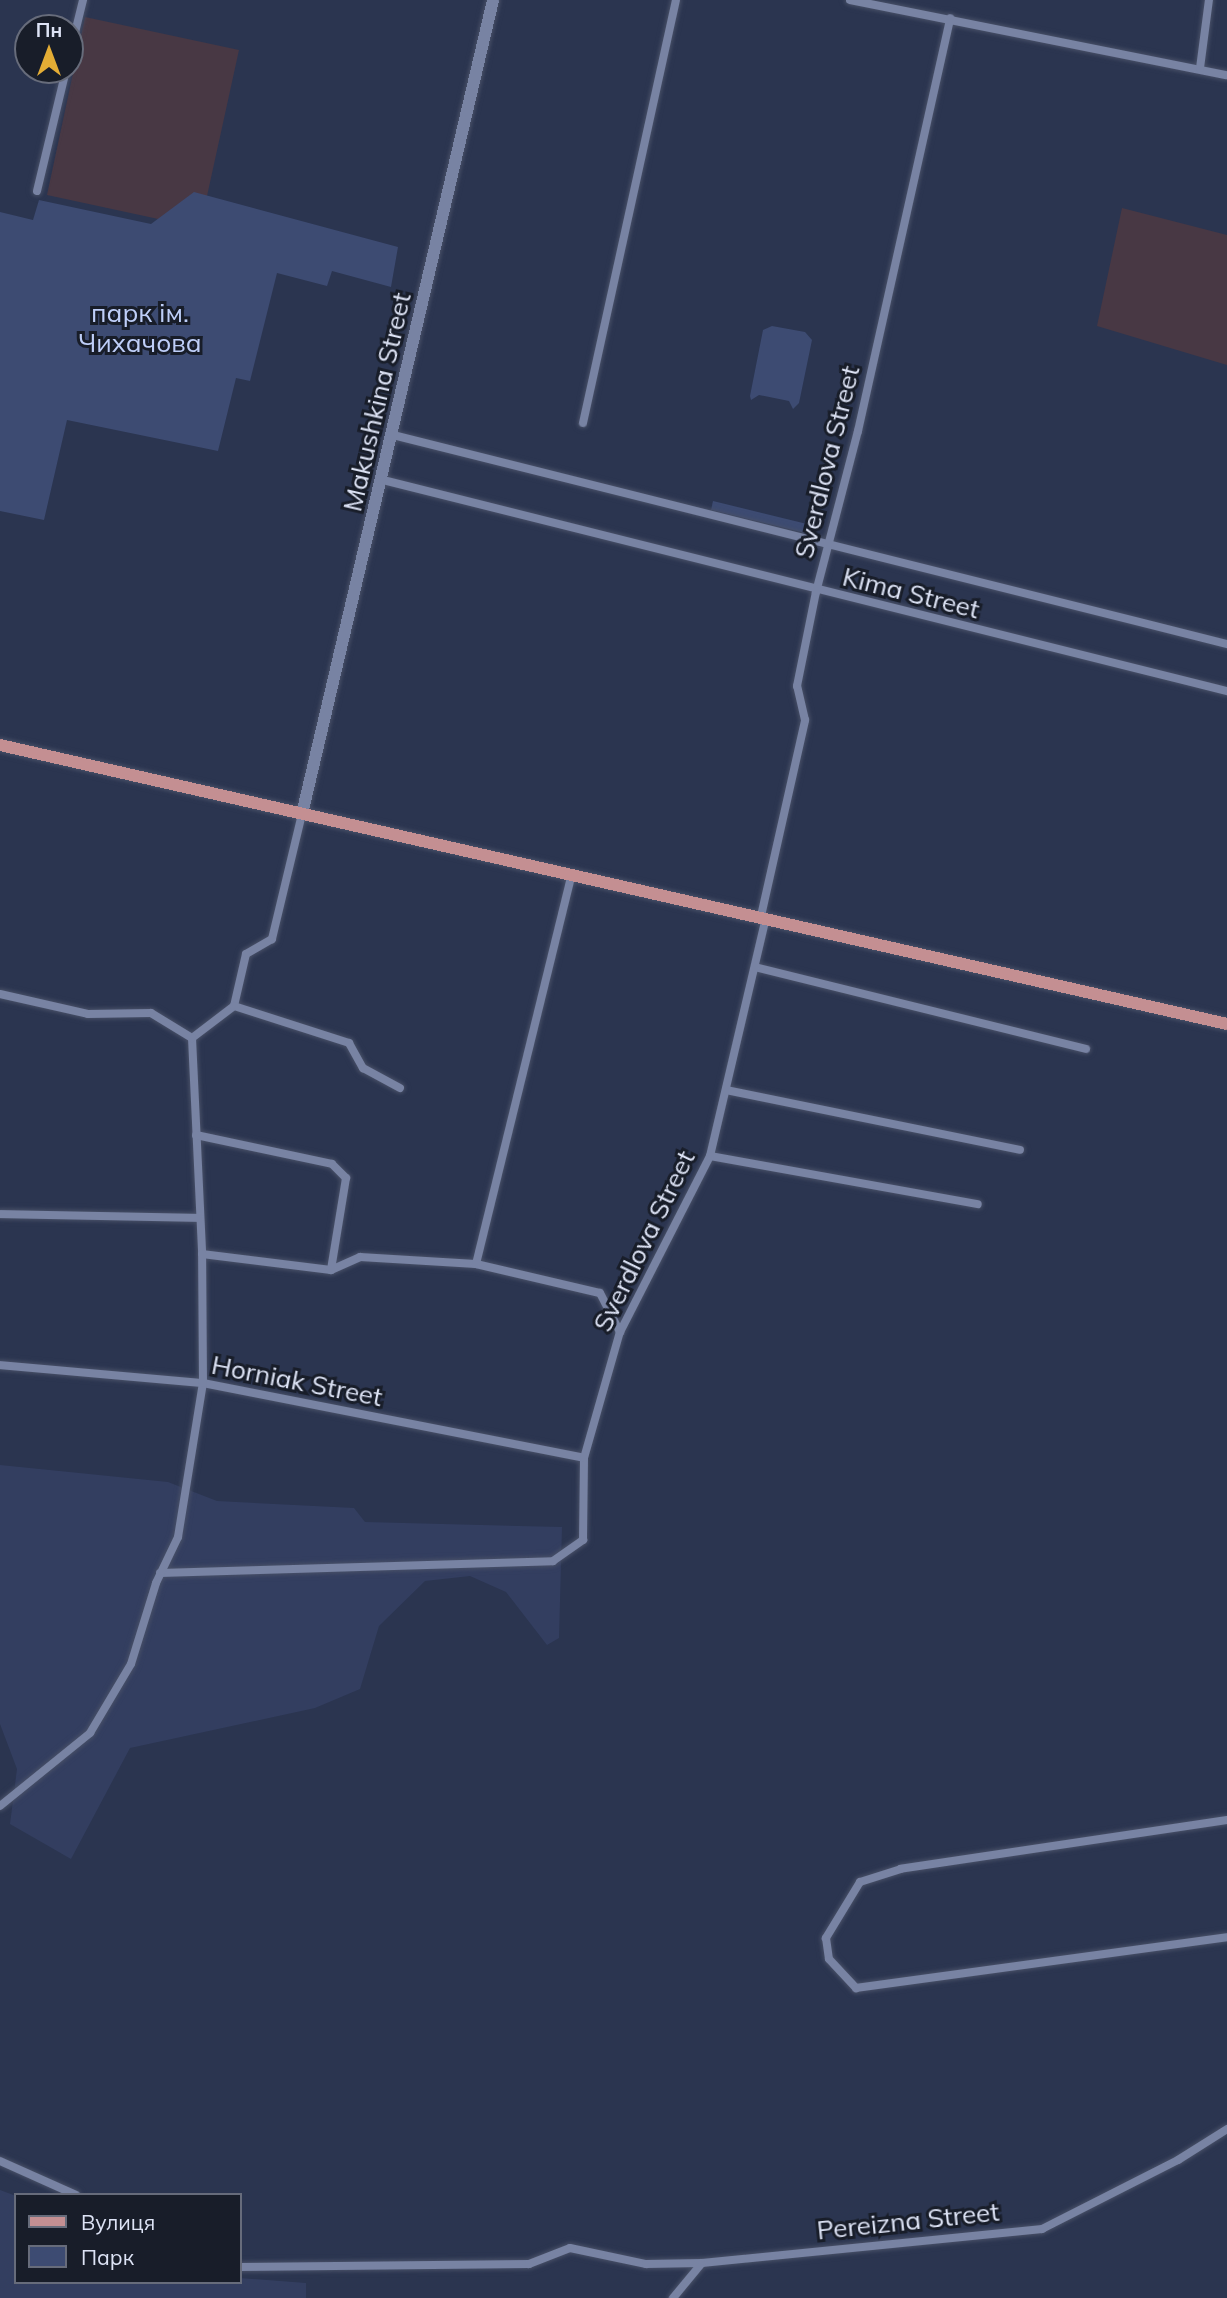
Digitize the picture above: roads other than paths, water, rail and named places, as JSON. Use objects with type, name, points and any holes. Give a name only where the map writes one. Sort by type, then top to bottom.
[{"type":"main road","points":[[0,745],[1227,1024]]},
{"type":"street","name":"Makushkina Street","points":[[302,814],[383,480],[493,0]]},
{"type":"street","points":[[583,423],[676,0]]},
{"type":"street","points":[[850,0],[1227,75]]},
{"type":"street","points":[[1200,68],[1209,0]]},
{"type":"street","name":"Sverdlova Street","points":[[160,1573],[552,1561],[583,1540],[584,1458],[620,1332],[710,1156],[726,1090],[755,967],[763,917],[806,720],[797,686],[816,592],[858,431],[950,18]]},
{"type":"street","points":[[37,191],[63,84]]},
{"type":"street","name":"Kima Street","points":[[393,435],[826,546],[1227,644]]},
{"type":"street","name":"Kima Street","points":[[383,480],[816,592],[1227,691]]},
{"type":"street","points":[[192,1038],[234,1006],[246,954],[272,939],[302,814]]},
{"type":"street","points":[[477,1264],[572,874]]},
{"type":"street","points":[[755,967],[1086,1049]]},
{"type":"street","points":[[0,995],[88,1014],[151,1013],[192,1038]]},
{"type":"street","points":[[234,1006],[349,1043],[363,1068],[400,1088]]},
{"type":"street","points":[[0,1806],[90,1733],[131,1664],[160,1573],[178,1536],[203,1383],[202,1254],[192,1038]]},
{"type":"street","points":[[726,1090],[1020,1150]]},
{"type":"street","points":[[196,1135],[332,1164],[346,1178],[331,1270]]},
{"type":"street","points":[[710,1156],[978,1204]]},
{"type":"street","points":[[0,1214],[200,1218]]},
{"type":"street","points":[[202,1254],[331,1270],[360,1257],[477,1264],[600,1293],[620,1332]]},
{"type":"street","name":"Horniak Street","points":[[0,1365],[203,1383],[584,1458]]},
{"type":"street","points":[[1227,1820],[901,1869],[860,1882],[826,1938],[829,1959],[856,1988],[1227,1937]]},
{"type":"street","name":"Pereizna Street","points":[[242,2267],[528,2264],[570,2248],[646,2264],[702,2263],[1042,2229],[1178,2160],[1227,2129]]},
{"type":"street","points":[[0,2161],[72,2193]]},
{"type":"street","points":[[673,2298],[702,2263]]},
{"type":"park label","name":"парк ім. Чихачова","points":[[140,328]]}]
